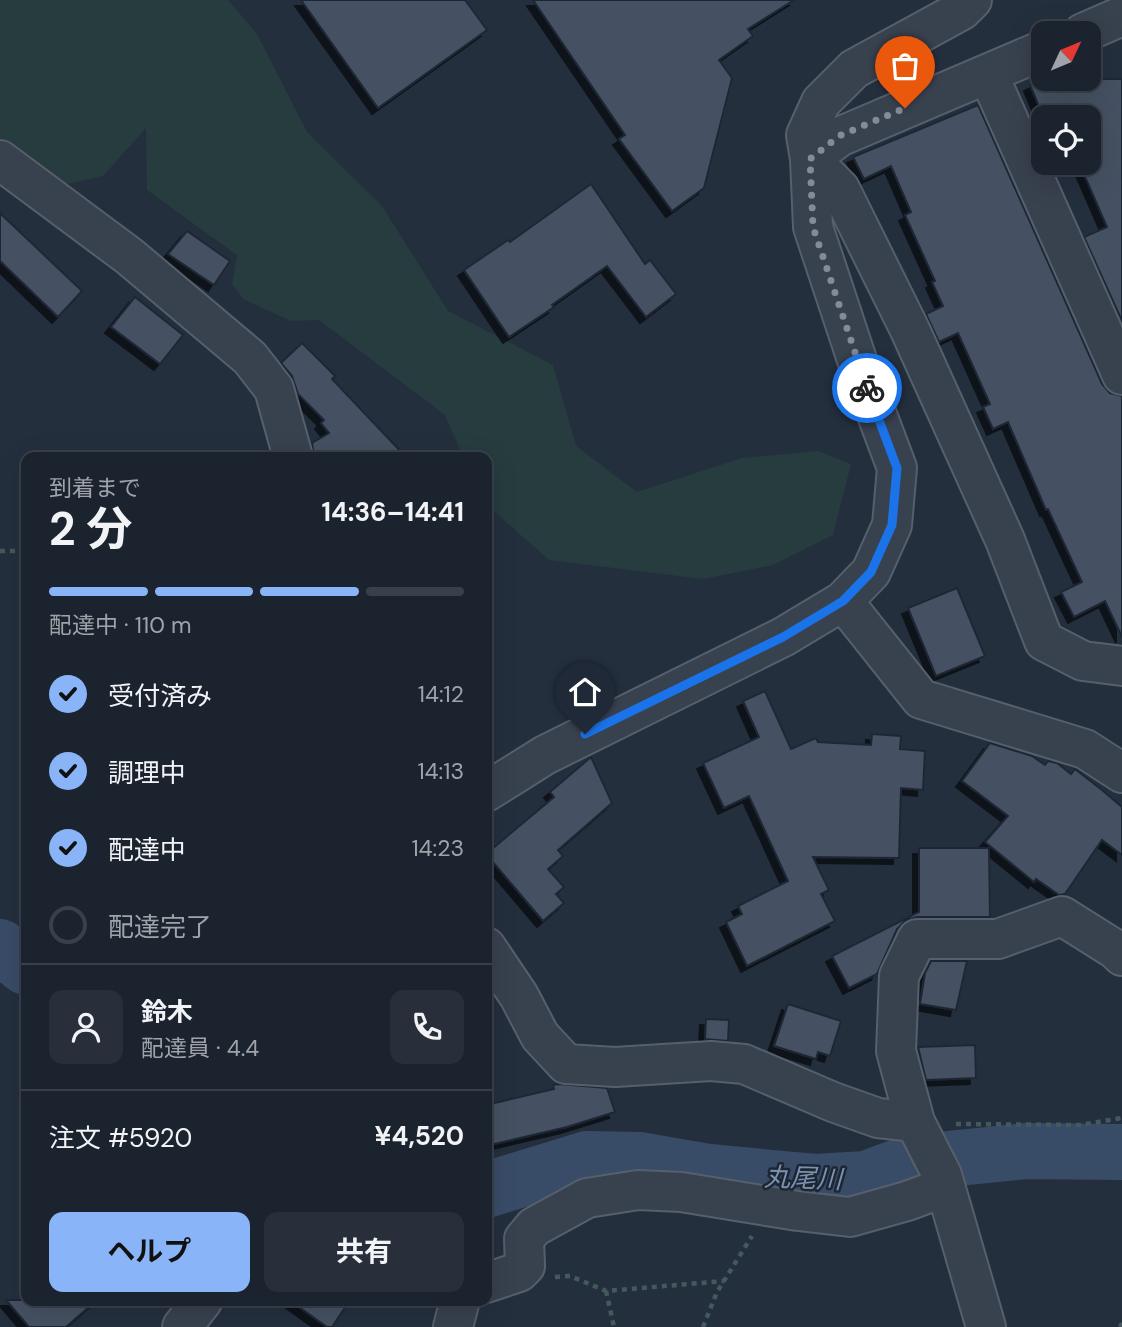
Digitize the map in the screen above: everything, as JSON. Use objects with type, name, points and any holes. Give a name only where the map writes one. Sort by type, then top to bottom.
[{"type":"street","points":[[492,788],[545,755],[783,637],[843,601],[871,572],[892,525],[897,468],[862,375],[813,227],[810,159],[806,135],[821,102],[854,69],[962,9],[972,0]]},
{"type":"street","points":[[1101,25],[1122,16]]},
{"type":"street","points":[[810,159],[839,136],[1031,55]]},
{"type":"street","points":[[988,74],[1122,374]]},
{"type":"street","points":[[810,159],[839,189],[910,330],[1005,540],[1044,641],[1083,661],[1122,666]]},
{"type":"street","points":[[0,160],[129,256],[250,358],[274,388],[292,452]]},
{"type":"street","points":[[843,601],[921,699],[1086,749],[1122,773]]},
{"type":"street","points":[[986,1327],[942,1175],[915,1122],[896,1051],[899,976],[917,939],[998,939],[1062,916],[1122,956]]},
{"type":"street","points":[[492,956],[519,996],[540,1036],[566,1064],[615,1067],[711,1061],[744,1064],[878,1118],[915,1122]]},
{"type":"street","points":[[492,1281],[519,1272],[525,1266],[524,1239],[534,1227],[587,1198],[638,1190],[670,1191],[850,1217],[926,1194]]},
{"type":"street","points":[[182,1327],[198,1306]]},
{"type":"street","points":[[453,1327],[458,1306]]},
{"type":"path","points":[[0,551],[21,551]]},
{"type":"path","points":[[915,1122],[1060,1126],[1122,1118]]},
{"type":"path","points":[[703,1327],[723,1282],[771,1206]]},
{"type":"path","points":[[548,1278],[570,1276],[606,1291],[723,1282]]},
{"type":"path","points":[[606,1291],[614,1327]]},
{"type":"green space","points":[[0,0],[228,0],[257,34],[307,132],[382,206],[448,311],[553,365],[576,446],[637,492],[742,458],[818,451],[851,464],[833,535],[773,565],[703,579],[549,560],[492,509],[492,452],[461,452],[445,415],[319,320],[291,321],[243,299],[232,284],[237,255],[147,190],[146,128],[103,176],[54,187],[0,145]]},
{"type":"building","points":[[301,0],[465,0],[487,30],[378,108]]},
{"type":"building","points":[[533,0],[794,0],[748,29],[753,36],[719,60],[732,78],[704,188],[672,211],[619,139],[625,135]]},
{"type":"building","points":[[1101,79],[1122,79],[1122,321],[1084,237],[1107,227],[1084,175],[1101,175],[1101,105],[1038,105],[1032,91],[1101,91]]},
{"type":"building","points":[[978,105],[1102,384],[1110,393],[1122,396],[1122,637],[1105,601],[1074,617],[1061,592],[1082,582],[1048,509],[1046,510],[1008,422],[993,429],[983,407],[990,404],[958,333],[939,342],[926,314],[943,306],[932,282],[935,281],[905,215],[911,212],[891,166],[864,179],[853,157]]},
{"type":"building","points":[[591,184],[645,264],[650,260],[676,294],[646,317],[607,266],[552,305],[554,307],[509,337],[464,270],[508,240],[510,242]]},
{"type":"building","points":[[0,213],[82,291],[58,317],[0,261]]},
{"type":"building","points":[[187,231],[230,261],[214,285],[168,254]]},
{"type":"building","points":[[135,297],[183,335],[160,364],[111,327]]},
{"type":"building","points":[[302,343],[335,376],[332,379],[401,452],[313,452],[312,443],[329,433],[321,423],[324,420],[298,394],[292,376],[281,363]]},
{"type":"building","points":[[957,588],[985,656],[936,676],[908,608]]},
{"type":"building","points":[[765,691],[791,749],[816,738],[818,742],[871,745],[872,734],[901,736],[900,749],[925,751],[923,790],[901,788],[899,858],[813,857],[829,890],[821,894],[835,921],[747,966],[726,922],[742,914],[738,906],[788,881],[749,796],[724,808],[703,763],[759,737],[743,701]]},
{"type":"building","points":[[990,743],[1032,756],[1045,765],[1048,761],[1057,763],[1071,774],[1075,769],[1102,790],[1122,807],[1122,855],[1102,840],[1065,894],[1059,895],[1036,879],[1034,882],[985,842],[1008,816],[962,781]]},
{"type":"building","points":[[591,757],[612,803],[558,850],[563,856],[548,869],[564,887],[556,894],[564,903],[543,921],[492,861],[492,849],[554,797],[550,792]]},
{"type":"building","points":[[919,848],[989,848],[990,917],[917,917],[906,920],[897,929],[877,974],[849,988],[832,956],[919,912]]},
{"type":"building","points":[[931,961],[967,961],[956,1010],[920,1004],[925,973]]},
{"type":"building","points":[[788,1004],[841,1021],[830,1056],[818,1052],[816,1059],[774,1046]]},
{"type":"building","points":[[706,1019],[729,1020],[728,1041],[705,1039]]},
{"type":"building","points":[[975,1045],[976,1078],[926,1080],[918,1047]]},
{"type":"building","points":[[553,1085],[607,1088],[615,1112],[567,1127],[492,1145],[492,1104],[554,1089]]},
{"type":"building","points":[[6,1300],[21,1300],[21,1306],[90,1306],[66,1327],[29,1327]]},
{"type":"building","points":[[297,1306],[346,1306],[332,1327],[327,1327]]},
{"type":"waterway","name":"丸尾川","points":[[0,947],[21,963]]},
{"type":"waterway","name":"丸尾川","points":[[492,1188],[587,1159],[640,1160],[709,1172],[815,1182],[866,1179],[909,1163],[1026,1151],[1122,1152]]},
{"type":"way so far","points":[[867,388],[813,227],[810,159],[839,136],[905,108]]},
{"type":"route","points":[[585,734],[783,637],[843,601],[871,572],[892,525],[897,468],[867,388]]}]
